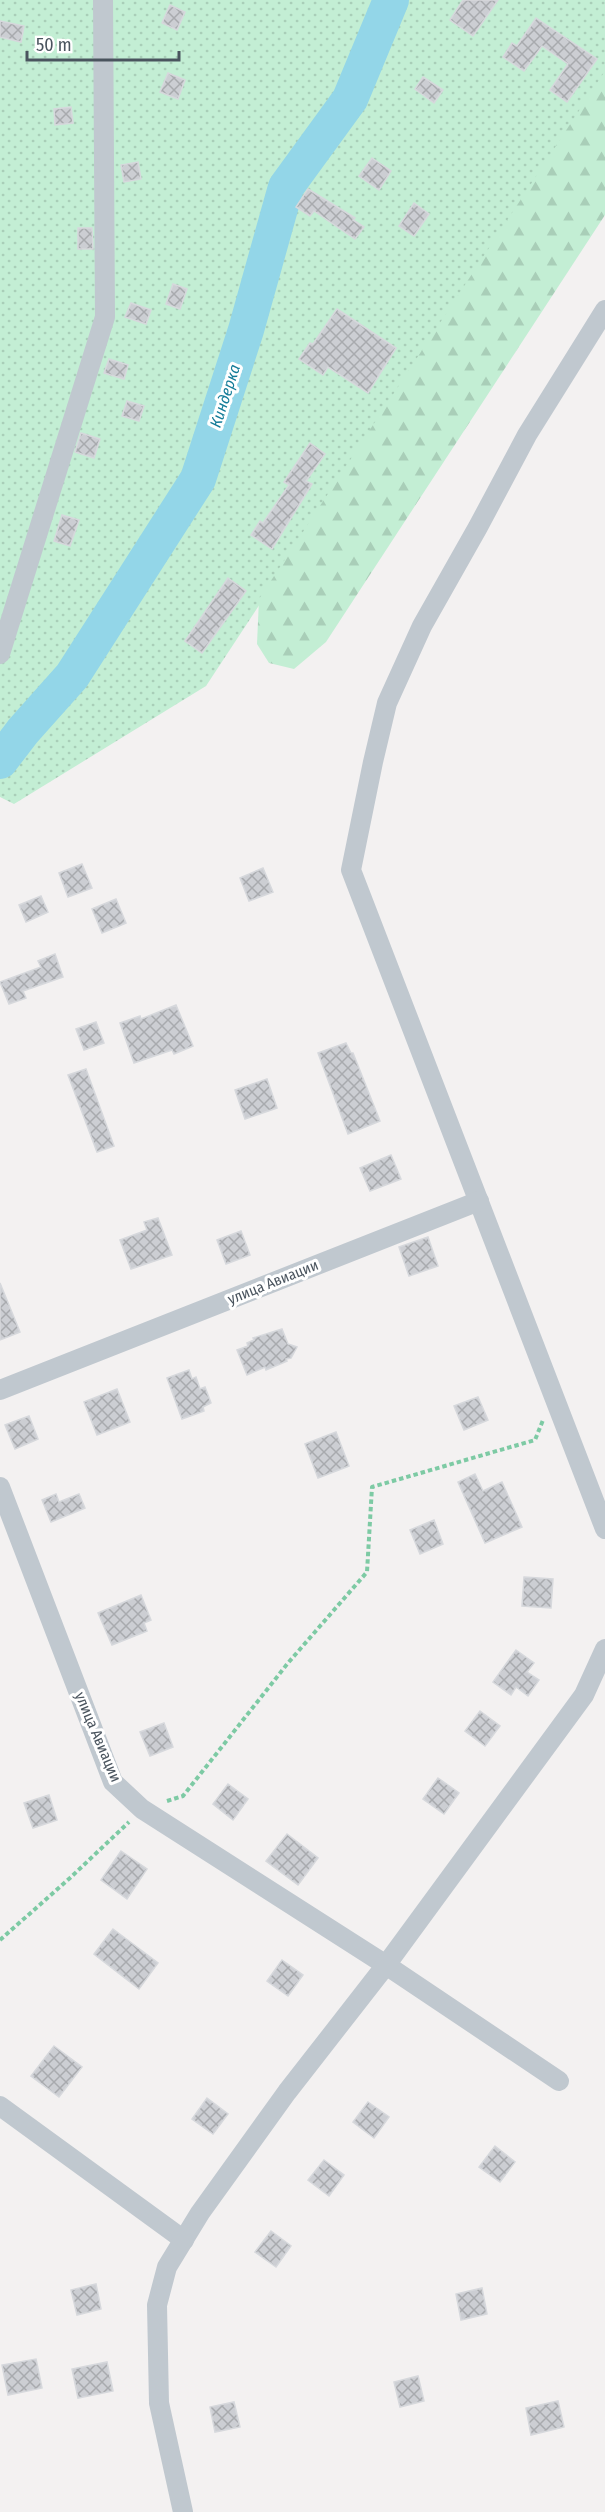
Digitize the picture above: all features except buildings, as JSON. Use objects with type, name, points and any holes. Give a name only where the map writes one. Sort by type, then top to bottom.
[{"type":"street","points":[[0,654],[105,317],[103,0]]},
{"type":"street","points":[[605,310],[526,435],[422,626],[387,704],[351,870],[605,1529]]},
{"type":"street","name":"улица Авиации","points":[[0,1390],[478,1200]]},
{"type":"street","name":"улица Авиации","points":[[0,1487],[113,1782],[142,1809],[386,1965],[559,2082]]},
{"type":"street","points":[[183,2512],[159,2403],[157,2305],[167,2267],[200,2213],[287,2092],[386,1965],[584,1695],[605,1649]]},
{"type":"street","points":[[0,2106],[184,2240]]},
{"type":"path","points":[[0,1940],[70,1878],[142,1809],[183,1796],[288,1663],[367,1572],[372,1487],[535,1440],[553,1395]]},
{"type":"green space","points":[[0,0],[605,0],[605,80],[206,686],[14,804],[0,797]]},
{"type":"green space","points":[[605,71],[605,215],[326,642],[294,669],[269,663],[257,644],[259,599]]},
{"type":"waterway","name":"Киндерка","points":[[0,761],[23,731],[72,676],[198,479],[246,330],[286,187],[350,99],[391,0]]}]
